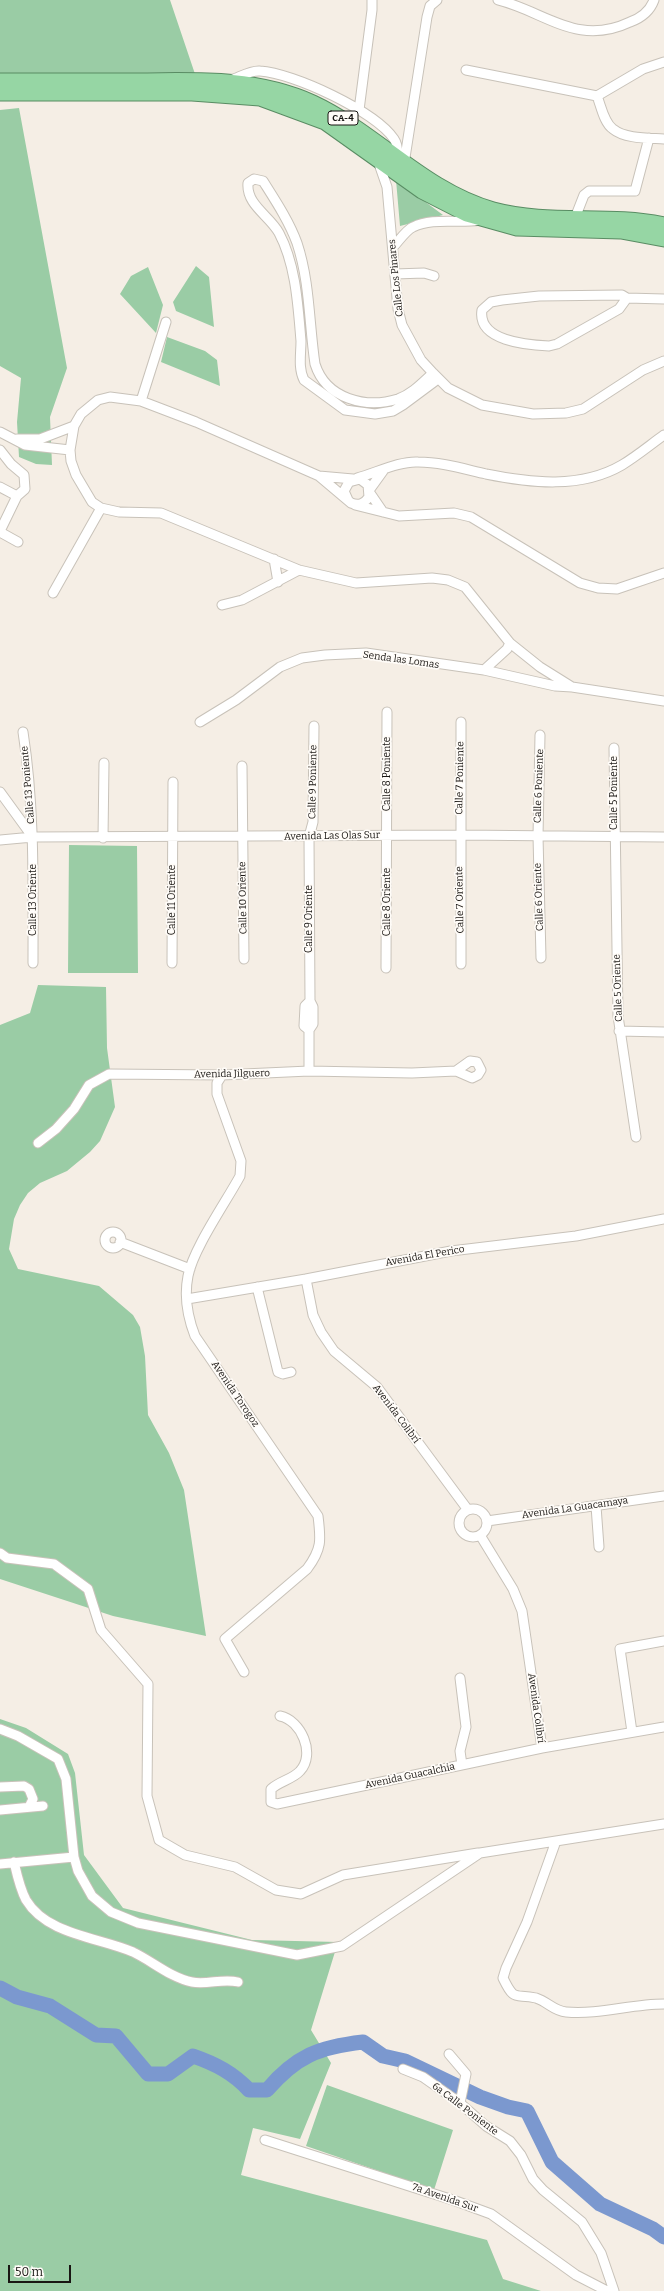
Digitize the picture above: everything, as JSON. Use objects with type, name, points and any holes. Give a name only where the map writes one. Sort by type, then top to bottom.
[{"type":"highway","name":"CA-4","points":[[0,81],[228,82],[271,88],[312,102],[347,121],[400,161],[447,191],[494,210],[524,215],[635,220],[664,225]]},
{"type":"highway","name":"CA-4","points":[[0,93],[192,93],[260,98],[325,122],[432,197],[462,212],[517,228],[621,231],[664,239]]},
{"type":"street","points":[[359,110],[372,0]]},
{"type":"street","points":[[400,161],[409,128],[427,17],[430,6],[437,0]]},
{"type":"street","points":[[498,0],[577,31],[594,31],[625,25],[642,17],[654,0]]},
{"type":"street","points":[[466,70],[597,96],[643,69],[664,62]]},
{"type":"street","points":[[228,82],[257,70],[294,79],[322,90],[359,110],[390,134],[397,146],[400,161]]},
{"type":"street","points":[[597,96],[606,120],[612,129],[625,134],[664,139]]},
{"type":"street","points":[[390,134],[401,135],[409,128]]},
{"type":"street","points":[[575,218],[584,195],[589,191],[635,191],[649,138]]},
{"type":"street","name":"Calle Los Pinares","points":[[377,159],[387,186],[398,309],[402,325],[421,360],[435,376],[453,391],[482,405],[533,414],[548,415],[583,409],[643,370],[664,360]]},
{"type":"street","points":[[254,179],[263,181],[286,220],[296,242],[306,281],[315,364],[319,376],[328,387],[349,400],[376,403],[399,398],[435,376],[403,405],[393,411],[375,414],[345,410],[304,380],[300,374],[302,356],[295,285],[287,254],[279,233],[250,197],[248,183],[254,179]]},
{"type":"street","points":[[393,247],[412,227],[443,220],[463,223],[486,219]]},
{"type":"street","points":[[395,274],[424,273],[434,276]]},
{"type":"street","points":[[627,298],[619,308],[556,344],[549,346],[496,337],[487,329],[481,315],[485,306],[491,302],[539,296],[591,294],[622,295],[627,298],[664,299]]},
{"type":"street","points":[[141,401],[166,322]]},
{"type":"street","points":[[572,687],[540,667],[510,643],[465,587],[448,580],[432,578],[356,583],[300,570],[161,513],[119,512],[101,508],[92,502],[76,475],[70,450],[74,426],[86,408],[98,400],[110,397],[122,397],[141,401],[196,422],[319,476],[351,502],[399,516],[454,513],[471,517],[499,532],[580,583],[598,588],[617,589],[664,573]]},
{"type":"street","points":[[17,439],[40,439],[74,426]]},
{"type":"street","points":[[0,432],[17,439],[25,445],[38,448],[70,450]]},
{"type":"street","points":[[383,472],[364,503],[351,502],[345,496],[346,486],[354,479],[383,472],[398,464],[417,462],[446,465],[511,479],[536,482],[578,481],[603,474],[621,466],[664,435]]},
{"type":"street","points":[[0,450],[11,464],[24,475],[25,488],[17,496],[0,531],[18,542]]},
{"type":"street","points":[[319,476],[365,481],[383,512]]},
{"type":"street","points":[[0,488],[17,496]]},
{"type":"street","points":[[52,593],[101,508]]},
{"type":"street","points":[[274,559],[278,582]]},
{"type":"street","points":[[222,604],[242,600],[300,570]]},
{"type":"street","points":[[484,670],[499,657],[510,643]]},
{"type":"street","name":"Senda las Lomas","points":[[200,722],[236,700],[280,666],[302,658],[366,653],[484,670],[555,686],[572,687],[664,701]]},
{"type":"street","name":"Calle 8 Poniente","points":[[387,712],[387,835]]},
{"type":"street","name":"Calle 7 Poniente","points":[[460,835],[461,722]]},
{"type":"street","name":"Calle 9 Poniente","points":[[309,837],[313,822],[314,726]]},
{"type":"street","name":"Calle 13 Poniente","points":[[23,732],[29,775],[33,837]]},
{"type":"street","name":"Calle 6 Poniente","points":[[538,836],[540,735]]},
{"type":"street","name":"Calle 5 Poniente","points":[[614,748],[615,838]]},
{"type":"street","points":[[103,838],[104,763]]},
{"type":"street","name":"Calle 10 Oriente","points":[[242,766],[244,959]]},
{"type":"street","name":"Calle 11 Oriente","points":[[172,963],[173,782]]},
{"type":"street","points":[[0,792],[33,837]]},
{"type":"street","name":"Avenida Las Olas Sur","points":[[0,840],[33,837],[309,837],[387,835],[615,838],[664,837]]},
{"type":"street","name":"Calle 8 Oriente","points":[[386,968],[387,835]]},
{"type":"street","name":"Calle 7 Oriente","points":[[460,835],[461,964]]},
{"type":"street","name":"Calle 6 Oriente","points":[[538,836],[541,958]]},
{"type":"street","name":"Calle 13 Oriente","points":[[33,837],[33,963]]},
{"type":"street","name":"Calle 9 Oriente","points":[[309,837],[310,1001],[305,1006],[304,1015],[304,1026],[309,1030],[309,1071]]},
{"type":"street","name":"Calle 5 Oriente","points":[[615,838],[619,1031],[636,1137]]},
{"type":"street","points":[[619,1031],[664,1032]]},
{"type":"street","name":"Avenida Jilguero","points":[[38,1143],[56,1129],[74,1109],[88,1085],[108,1074],[222,1075],[309,1071],[412,1073],[456,1071]]},
{"type":"street","name":"Avenida Torogoz","points":[[222,1075],[217,1083],[217,1094],[241,1161],[240,1176],[190,1268],[187,1299],[190,1321],[195,1336],[318,1516],[321,1540],[316,1557],[311,1563],[225,1639],[244,1672]]},
{"type":"street","name":"Avenida El Perico","points":[[187,1299],[306,1279],[451,1251],[576,1236],[664,1219]]},
{"type":"street","points":[[120,1242],[190,1268]]},
{"type":"street","name":"Avenida Colibrí","points":[[306,1279],[313,1315],[321,1332],[334,1351],[377,1387],[468,1510]]},
{"type":"street","points":[[257,1287],[278,1372],[283,1374],[291,1372]]},
{"type":"street","name":"Avenida La Guacamaya","points":[[487,1521],[664,1496]]},
{"type":"street","points":[[596,1506],[599,1547]]},
{"type":"street","points":[[468,1510],[480,1511],[487,1521],[486,1529],[480,1535],[471,1537],[460,1530],[461,1516],[468,1510]]},
{"type":"street","name":"Avenida Colibrí","points":[[480,1535],[513,1589],[522,1611],[542,1748]]},
{"type":"street","points":[[0,1553],[7,1558],[54,1564],[88,1590],[101,1630],[148,1684],[147,1796],[159,1840],[185,1855],[235,1867],[276,1890],[301,1894],[343,1875],[664,1824]]},
{"type":"street","points":[[632,1732],[620,1649],[664,1641]]},
{"type":"street","points":[[460,1678],[466,1727],[460,1750],[462,1765]]},
{"type":"street","name":"Avenida Guacalchia","points":[[280,1716],[290,1718],[296,1724],[305,1741],[306,1756],[301,1770],[271,1789],[271,1802],[277,1804],[542,1748],[664,1727]]},
{"type":"street","points":[[0,1729],[18,1736],[58,1759],[66,1779],[74,1857],[78,1871],[85,1886],[92,1896],[110,1912],[138,1923],[297,1955],[342,1946],[480,1853]]},
{"type":"street","points":[[0,1787],[24,1786],[29,1789],[33,1799],[29,1807]]},
{"type":"street","points":[[0,1810],[43,1806]]},
{"type":"street","points":[[556,1841],[527,1922],[506,1968],[503,1978],[510,1991],[520,1998],[534,1998],[548,2002],[557,2010],[566,2012],[607,2012],[642,2005],[664,2004]]},
{"type":"street","points":[[0,1864],[74,1857]]},
{"type":"street","points":[[14,1862],[26,1900],[47,1921],[62,1929],[126,1949],[151,1960],[184,1980],[199,1983],[238,1982]]},
{"type":"street","points":[[449,2054],[466,2074],[461,2100]]},
{"type":"street","name":"6a Calle Poniente","points":[[403,2069],[423,2077],[461,2100],[486,2126],[510,2141],[521,2155],[533,2179],[538,2185],[582,2222],[601,2253],[614,2291]]},
{"type":"street","name":"7a Avenida Sur","points":[[265,2140],[453,2200],[491,2214],[576,2275],[607,2291]]},
{"type":"green space","points":[[0,0],[170,0],[195,74],[0,83]]},
{"type":"green space","points":[[19,108],[67,368],[50,417],[52,465],[36,464],[19,457],[17,422],[21,378],[0,366],[0,110]]},
{"type":"green space","points":[[396,180],[443,215],[400,226]]},
{"type":"green space","points":[[196,266],[209,277],[214,327],[176,311],[173,302]]},
{"type":"green space","points":[[148,267],[163,305],[156,333],[120,294],[131,276]]},
{"type":"green space","points":[[167,337],[205,351],[217,360],[220,386],[161,362]]},
{"type":"green space","points":[[69,845],[137,846],[138,973],[68,973]]},
{"type":"green space","points":[[38,985],[106,987],[107,1048],[115,1107],[100,1141],[90,1152],[67,1171],[40,1183],[28,1193],[20,1205],[14,1219],[9,1249],[18,1269],[99,1286],[133,1315],[140,1327],[145,1356],[148,1415],[169,1453],[184,1490],[206,1636],[113,1616],[0,1579],[0,1025],[30,1013]]},
{"type":"green space","points":[[0,1719],[26,1728],[68,1754],[75,1773],[84,1855],[123,1908],[252,1940],[338,1942],[311,2030],[331,2063],[300,2139],[253,2128],[241,2175],[487,2240],[503,2279],[541,2291],[0,2291]]},
{"type":"green space","points":[[327,2085],[453,2130],[434,2190],[306,2146]]},
{"type":"waterway","points":[[0,1988],[17,1997],[50,2006],[96,2035],[116,2036],[148,2074],[168,2074],[193,2056],[224,2070],[249,2090],[267,2090],[288,2069],[309,2055],[321,2050],[363,2042],[383,2056],[405,2061],[480,2097],[508,2107],[527,2111],[552,2162],[600,2204],[653,2229],[664,2237]]}]
